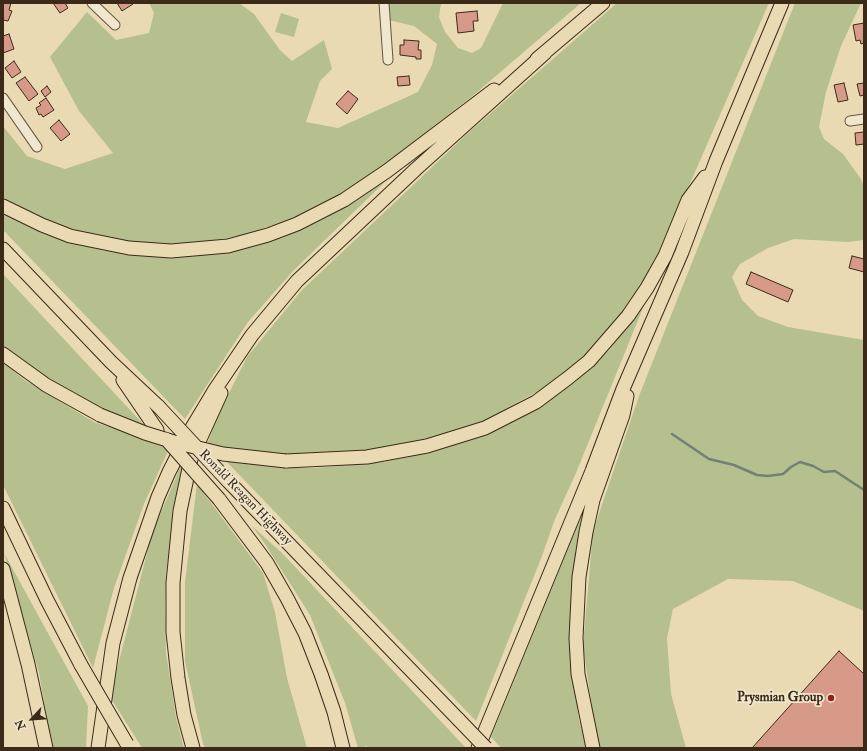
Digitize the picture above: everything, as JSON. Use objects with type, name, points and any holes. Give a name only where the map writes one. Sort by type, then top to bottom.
[{"type":"highway","points":[[98,748],[113,643],[130,578],[155,505],[190,431],[238,355],[257,329],[297,281],[354,226],[603,3]]},
{"type":"highway","points":[[478,748],[634,365],[682,252],[716,161],[782,3]]},
{"type":"highway","points":[[3,206],[42,225],[70,236],[129,248],[171,251],[228,246],[268,235],[297,224],[322,212],[368,184],[545,54]]},
{"type":"highway","points":[[3,354],[46,385],[100,415],[145,433],[223,454],[286,461],[367,457],[427,446],[485,428],[536,402],[589,361],[635,307],[664,256],[688,200],[716,161]]},
{"type":"highway","name":"Ronald Reagan Highway","points":[[3,249],[486,748]]},
{"type":"highway","points":[[193,748],[180,695],[173,632],[173,583],[180,511],[192,459],[238,355]]},
{"type":"highway","points":[[111,362],[145,415],[219,499],[267,563],[290,604],[321,674],[334,712],[343,748]]},
{"type":"highway","points":[[593,748],[578,674],[576,638],[578,577],[586,532],[594,500],[623,415],[634,365]]},
{"type":"highway","points":[[3,508],[47,600],[81,665],[128,746]]},
{"type":"highway","points":[[3,569],[29,671],[46,748]]},
{"type":"street","points":[[92,3],[115,25]]},
{"type":"street","points":[[384,3],[388,60]]},
{"type":"street","points":[[3,98],[37,147]]},
{"type":"street","points":[[850,121],[864,119]]},
{"type":"green space","points":[[149,3],[239,3],[254,14],[280,50],[292,61],[324,40],[332,69],[320,81],[306,122],[338,128],[418,92],[432,65],[437,44],[414,26],[388,20],[387,3],[441,3],[439,17],[445,32],[458,48],[472,53],[481,48],[503,3],[581,3],[476,93],[387,163],[341,194],[294,218],[243,235],[199,243],[166,244],[130,242],[92,236],[49,223],[3,200],[3,126],[27,156],[65,169],[113,153],[79,111],[50,57],[87,12],[116,40],[149,33],[154,13]]},
{"type":"green space","points":[[617,3],[769,3],[663,245],[630,305],[577,364],[551,384],[484,421],[406,446],[350,454],[290,456],[210,446],[208,442],[217,417],[247,357],[301,291],[467,134]]},
{"type":"green space","points":[[795,3],[861,3],[841,46],[826,92],[819,127],[824,139],[843,154],[861,179],[864,186],[864,240],[848,242],[794,239],[768,248],[740,264],[732,277],[742,300],[758,316],[788,327],[864,340],[864,611],[793,581],[728,579],[673,609],[667,638],[671,694],[686,748],[600,748],[596,735],[583,646],[593,531],[639,396]]},
{"type":"green space","points":[[281,13],[299,19],[294,37],[275,32]]},
{"type":"green space","points":[[391,176],[293,271],[248,322],[185,419],[3,230],[3,215],[47,235],[107,251],[163,257],[228,252],[281,238],[337,211]]},
{"type":"green space","points":[[3,274],[147,428],[58,388],[3,345]]},
{"type":"green space","points":[[647,298],[576,473],[555,519],[542,556],[476,721],[225,460],[286,468],[315,468],[383,462],[424,453],[483,436],[533,409],[575,382],[610,349]]},
{"type":"green space","points":[[3,363],[26,381],[94,422],[163,445],[168,451],[144,504],[114,588],[93,668],[3,485]]},
{"type":"green space","points":[[181,465],[184,470],[177,496],[166,574],[165,607],[166,653],[176,717],[184,748],[142,748],[112,700],[112,688],[152,534]]},
{"type":"green space","points":[[197,484],[263,573],[275,612],[287,678],[307,748],[205,748],[203,744],[185,661],[185,582]]},
{"type":"green space","points":[[585,507],[576,548],[570,650],[579,720],[587,748],[501,748],[491,737]]},
{"type":"green space","points":[[252,526],[282,553],[466,748],[367,748],[366,745],[365,748],[358,748],[345,703],[310,615]]},
{"type":"green space","points":[[4,553],[88,706],[86,748],[52,748],[39,673]]},
{"type":"building","points":[[3,3],[11,3],[9,10],[12,11],[8,21],[3,20]]},
{"type":"building","points":[[53,3],[65,3],[68,8],[60,13]]},
{"type":"building","points":[[117,3],[132,3],[133,4],[122,11]]},
{"type":"building","points":[[477,11],[478,21],[473,21],[474,31],[458,33],[456,13]]},
{"type":"building","points":[[864,23],[864,43],[861,44],[860,40],[856,41],[853,25]]},
{"type":"building","points":[[9,34],[14,49],[3,53],[3,36]]},
{"type":"building","points":[[404,40],[419,41],[418,50],[421,50],[421,59],[400,55],[400,45],[404,45]]},
{"type":"building","points":[[14,61],[21,72],[12,78],[5,68]]},
{"type":"building","points":[[409,76],[410,85],[398,86],[397,77]]},
{"type":"building","points":[[25,77],[38,94],[29,101],[16,83]]},
{"type":"building","points":[[844,83],[848,100],[838,102],[834,85]]},
{"type":"building","points":[[864,83],[864,95],[860,96],[857,84]]},
{"type":"building","points":[[47,86],[51,92],[45,97],[41,91]]},
{"type":"building","points":[[348,91],[358,99],[347,114],[336,104]]},
{"type":"building","points":[[46,98],[54,110],[43,117],[41,114],[39,115],[36,108],[41,105],[39,103]]},
{"type":"building","points":[[59,120],[70,134],[61,141],[50,128]]},
{"type":"building","points":[[864,132],[864,144],[856,145],[855,133]]},
{"type":"building","points":[[852,256],[864,259],[864,272],[849,268]]},
{"type":"building","points":[[751,272],[793,290],[788,302],[746,284]]},
{"type":"building","name":"Prysmian Group","points":[[839,651],[864,674],[864,748],[752,748]]},
{"type":"waterway","points":[[672,434],[709,459],[734,465],[757,475],[768,476],[783,474],[800,462],[813,466],[824,472],[835,471],[864,490]]},
{"type":"place","name":"Prysmian Group","points":[[831,698]]}]
